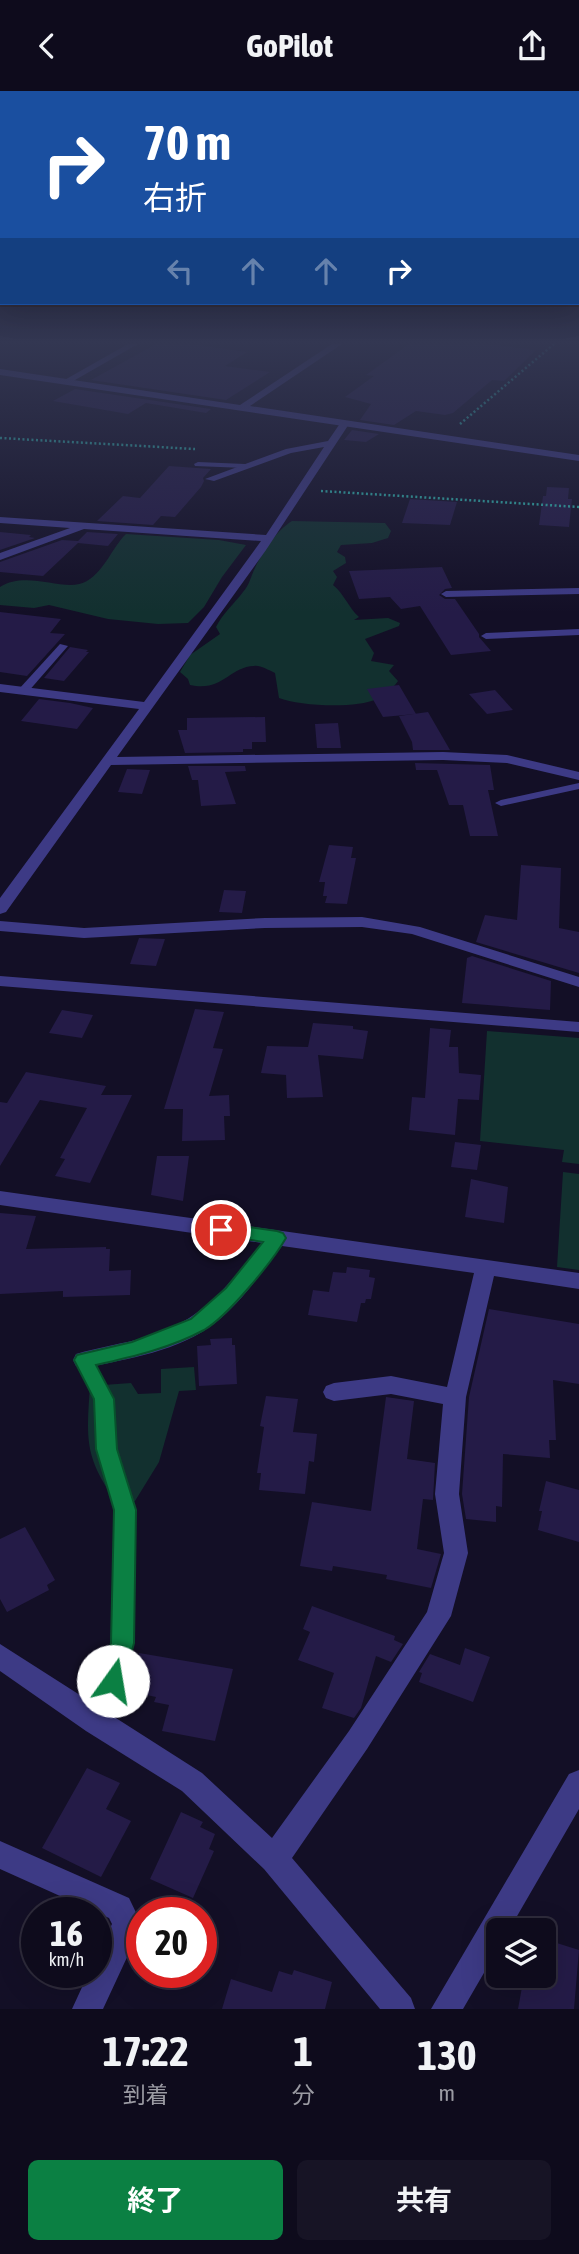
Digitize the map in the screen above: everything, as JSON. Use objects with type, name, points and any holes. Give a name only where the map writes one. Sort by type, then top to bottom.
[{"type":"street","points":[[0,909],[268,538],[338,434]]},
{"type":"street","points":[[411,434],[579,458]]},
{"type":"street","points":[[210,479],[289,451],[332,443]]},
{"type":"street","points":[[0,520],[268,538]]},
{"type":"street","points":[[0,557],[86,526]]},
{"type":"street","points":[[0,688],[147,706]]},
{"type":"street","points":[[107,761],[443,756],[507,759],[579,776]]},
{"type":"street","points":[[0,926],[84,933],[265,923],[362,922],[414,930],[579,982]]},
{"type":"street","points":[[0,981],[579,1027]]},
{"type":"street","points":[[0,1198],[579,1281]]},
{"type":"street","points":[[84,1360],[135,1349],[198,1324],[232,1293],[277,1238]]},
{"type":"street","points":[[274,1859],[358,1740],[438,1616],[456,1553],[447,1493],[455,1397],[486,1268]]},
{"type":"street","points":[[334,1392],[391,1385],[455,1397]]},
{"type":"street","points":[[0,1656],[95,1722],[192,1782],[274,1859],[400,2009]]},
{"type":"street","points":[[446,2009],[579,1783]]},
{"type":"street","points":[[0,1855],[120,1908],[128,1923],[87,2009]]},
{"type":"lane","points":[[198,464],[245,467]]},
{"type":"lane","points":[[446,594],[579,591]]},
{"type":"lane","points":[[486,636],[579,632]]},
{"type":"lane","points":[[23,691],[63,646]]},
{"type":"lane","points":[[501,803],[579,786]]},
{"type":"lane","points":[[84,1360],[104,1399],[106,1449],[125,1510],[122,1643],[109,1700],[95,1722]]},
{"type":"path","points":[[443,438],[448,434]]},
{"type":"path","points":[[0,438],[197,449]]},
{"type":"path","points":[[299,489],[579,507]]},
{"type":"green space","points":[[292,521],[385,523],[391,531],[388,538],[372,543],[341,545],[337,552],[345,557],[346,563],[333,571],[337,577],[333,585],[359,617],[354,620],[388,618],[400,623],[399,626],[365,639],[374,653],[371,661],[394,665],[389,671],[398,681],[377,699],[342,705],[288,701],[279,698],[275,673],[256,666],[245,667],[218,682],[201,686],[190,685],[180,672],[190,655],[220,634],[216,627],[219,622],[247,587],[258,561],[271,541]]},
{"type":"green space","points":[[126,534],[219,540],[246,545],[204,607],[188,623],[158,624],[108,619],[49,605],[34,608],[0,605],[0,587],[11,582],[22,580],[68,585],[87,581],[99,571]]},
{"type":"green space","points":[[487,1031],[579,1038],[579,1164],[562,1162],[564,1150],[480,1141]]},
{"type":"green space","points":[[563,1172],[579,1174],[579,1270],[557,1267]]},
{"type":"green space","points":[[194,1367],[196,1390],[179,1391],[159,1462],[135,1501],[119,1506],[100,1475],[90,1449],[90,1386],[131,1383],[138,1394],[161,1393],[161,1369]]},
{"type":"building","points":[[349,434],[379,434],[366,442],[344,440]]},
{"type":"building","points":[[169,466],[211,469],[203,478],[201,487],[175,517],[161,516],[153,525],[97,521],[123,496],[140,498]]},
{"type":"building","points":[[547,487],[569,488],[568,499],[572,499],[569,527],[539,525]]},
{"type":"building","points":[[410,499],[457,502],[450,525],[402,523]]},
{"type":"building","points":[[0,532],[31,535],[29,537],[35,538],[0,550]]},
{"type":"building","points":[[87,532],[118,534],[108,546],[78,543],[43,576],[0,572],[0,562],[62,540],[78,541]]},
{"type":"building","points":[[442,567],[452,588],[445,589],[439,595],[445,599],[455,599],[491,651],[451,655],[420,606],[401,609],[390,597],[359,599],[349,571]]},
{"type":"building","points":[[0,612],[61,619],[50,633],[65,634],[27,676],[0,672]]},
{"type":"building","points":[[70,647],[89,652],[64,681],[44,678]]},
{"type":"building","points":[[399,685],[416,714],[383,717],[367,689]]},
{"type":"building","points":[[495,690],[513,710],[487,714],[469,694]]},
{"type":"building","points":[[39,699],[93,708],[77,729],[21,721]]},
{"type":"building","points":[[428,712],[450,750],[413,750],[412,742],[399,716]]},
{"type":"building","points":[[265,717],[266,742],[252,742],[252,749],[243,749],[243,752],[185,753],[178,730],[187,730],[187,718]]},
{"type":"building","points":[[338,723],[341,748],[317,748],[315,724]]},
{"type":"building","points":[[415,763],[490,765],[494,790],[488,790],[498,836],[470,836],[463,805],[449,805],[437,770],[416,770]]},
{"type":"building","points":[[188,766],[245,766],[246,771],[225,772],[236,804],[201,806],[198,780],[192,780]]},
{"type":"building","points":[[127,769],[150,770],[142,794],[118,792]]},
{"type":"building","points":[[329,845],[353,847],[351,858],[356,858],[347,904],[325,903],[325,882],[319,882]]},
{"type":"building","points":[[521,865],[561,868],[559,928],[579,932],[579,973],[476,942],[485,915],[517,920]]},
{"type":"building","points":[[224,890],[246,891],[242,913],[219,912]]},
{"type":"building","points":[[139,938],[165,939],[156,966],[130,964]]},
{"type":"building","points":[[472,956],[551,981],[550,1010],[462,1003],[467,958]]},
{"type":"building","points":[[195,1009],[224,1012],[213,1048],[223,1049],[209,1096],[229,1095],[230,1116],[224,1116],[225,1140],[182,1141],[183,1109],[164,1109]]},
{"type":"building","points":[[62,1010],[93,1015],[82,1038],[49,1033]]},
{"type":"building","points":[[313,1023],[353,1026],[353,1029],[368,1031],[363,1059],[318,1055],[323,1097],[287,1098],[286,1075],[261,1073],[267,1046],[308,1047]]},
{"type":"building","points":[[430,1028],[451,1030],[449,1047],[458,1047],[459,1073],[481,1075],[479,1100],[458,1099],[455,1135],[409,1130],[412,1097],[425,1098]]},
{"type":"building","points":[[26,1072],[106,1086],[101,1095],[132,1095],[90,1183],[55,1176],[65,1159],[60,1158],[87,1108],[40,1100],[0,1166],[0,1102],[7,1103]]},
{"type":"building","points":[[455,1142],[481,1145],[477,1170],[451,1167]]},
{"type":"building","points":[[157,1156],[189,1156],[183,1201],[151,1195]]},
{"type":"building","points":[[471,1179],[508,1187],[504,1223],[465,1217]]},
{"type":"building","points":[[0,1213],[36,1216],[26,1249],[110,1249],[109,1271],[131,1270],[130,1295],[63,1297],[63,1291],[0,1294]]},
{"type":"building","points":[[347,1267],[370,1270],[369,1277],[375,1278],[371,1299],[361,1303],[357,1322],[308,1315],[313,1290],[329,1292],[333,1272],[346,1273]]},
{"type":"building","points":[[489,1309],[579,1324],[579,1384],[553,1380],[556,1440],[549,1440],[550,1458],[503,1454],[502,1507],[496,1506],[496,1522],[466,1519],[462,1494],[469,1397]]},
{"type":"building","points":[[232,1338],[232,1345],[235,1345],[237,1384],[199,1386],[197,1346],[211,1345],[210,1339]]},
{"type":"building","points":[[266,1396],[298,1399],[293,1432],[317,1434],[314,1462],[309,1461],[305,1494],[259,1490],[261,1473],[257,1473],[264,1427],[260,1426]]},
{"type":"building","points":[[386,1397],[414,1401],[407,1459],[435,1463],[433,1500],[423,1499],[417,1549],[441,1554],[431,1588],[386,1579],[387,1575],[333,1566],[332,1571],[300,1566],[312,1502],[371,1511]]},
{"type":"building","points":[[546,1481],[579,1490],[579,1542],[538,1530]]},
{"type":"building","points":[[25,1527],[55,1580],[47,1585],[49,1590],[7,1612],[0,1599],[0,1539]]},
{"type":"building","points":[[312,1606],[395,1636],[394,1640],[403,1644],[391,1662],[376,1656],[361,1708],[354,1718],[322,1708],[334,1673],[298,1660],[310,1632],[303,1629]]},
{"type":"building","points":[[465,1648],[490,1657],[473,1702],[419,1682],[422,1673],[419,1672],[430,1654],[460,1665]]},
{"type":"building","points":[[139,1653],[233,1669],[215,1741],[162,1731],[169,1705],[154,1702],[156,1697],[128,1691]]},
{"type":"building","points":[[87,1768],[120,1783],[106,1809],[131,1821],[101,1877],[42,1848]]},
{"type":"building","points":[[181,1812],[203,1822],[200,1827],[215,1834],[209,1849],[214,1851],[193,1897],[150,1879]]},
{"type":"building","points":[[556,1943],[579,1950],[574,2009],[518,2009],[522,1988],[556,1988]]},
{"type":"building","points":[[294,1970],[332,1982],[325,2009],[222,2009],[231,1979],[272,1992],[279,1971],[292,1975]]},
{"type":"route","points":[[113,1681],[122,1643],[125,1510],[106,1449],[104,1399],[84,1360],[135,1349],[198,1324],[232,1293],[277,1238],[221,1230]]}]
